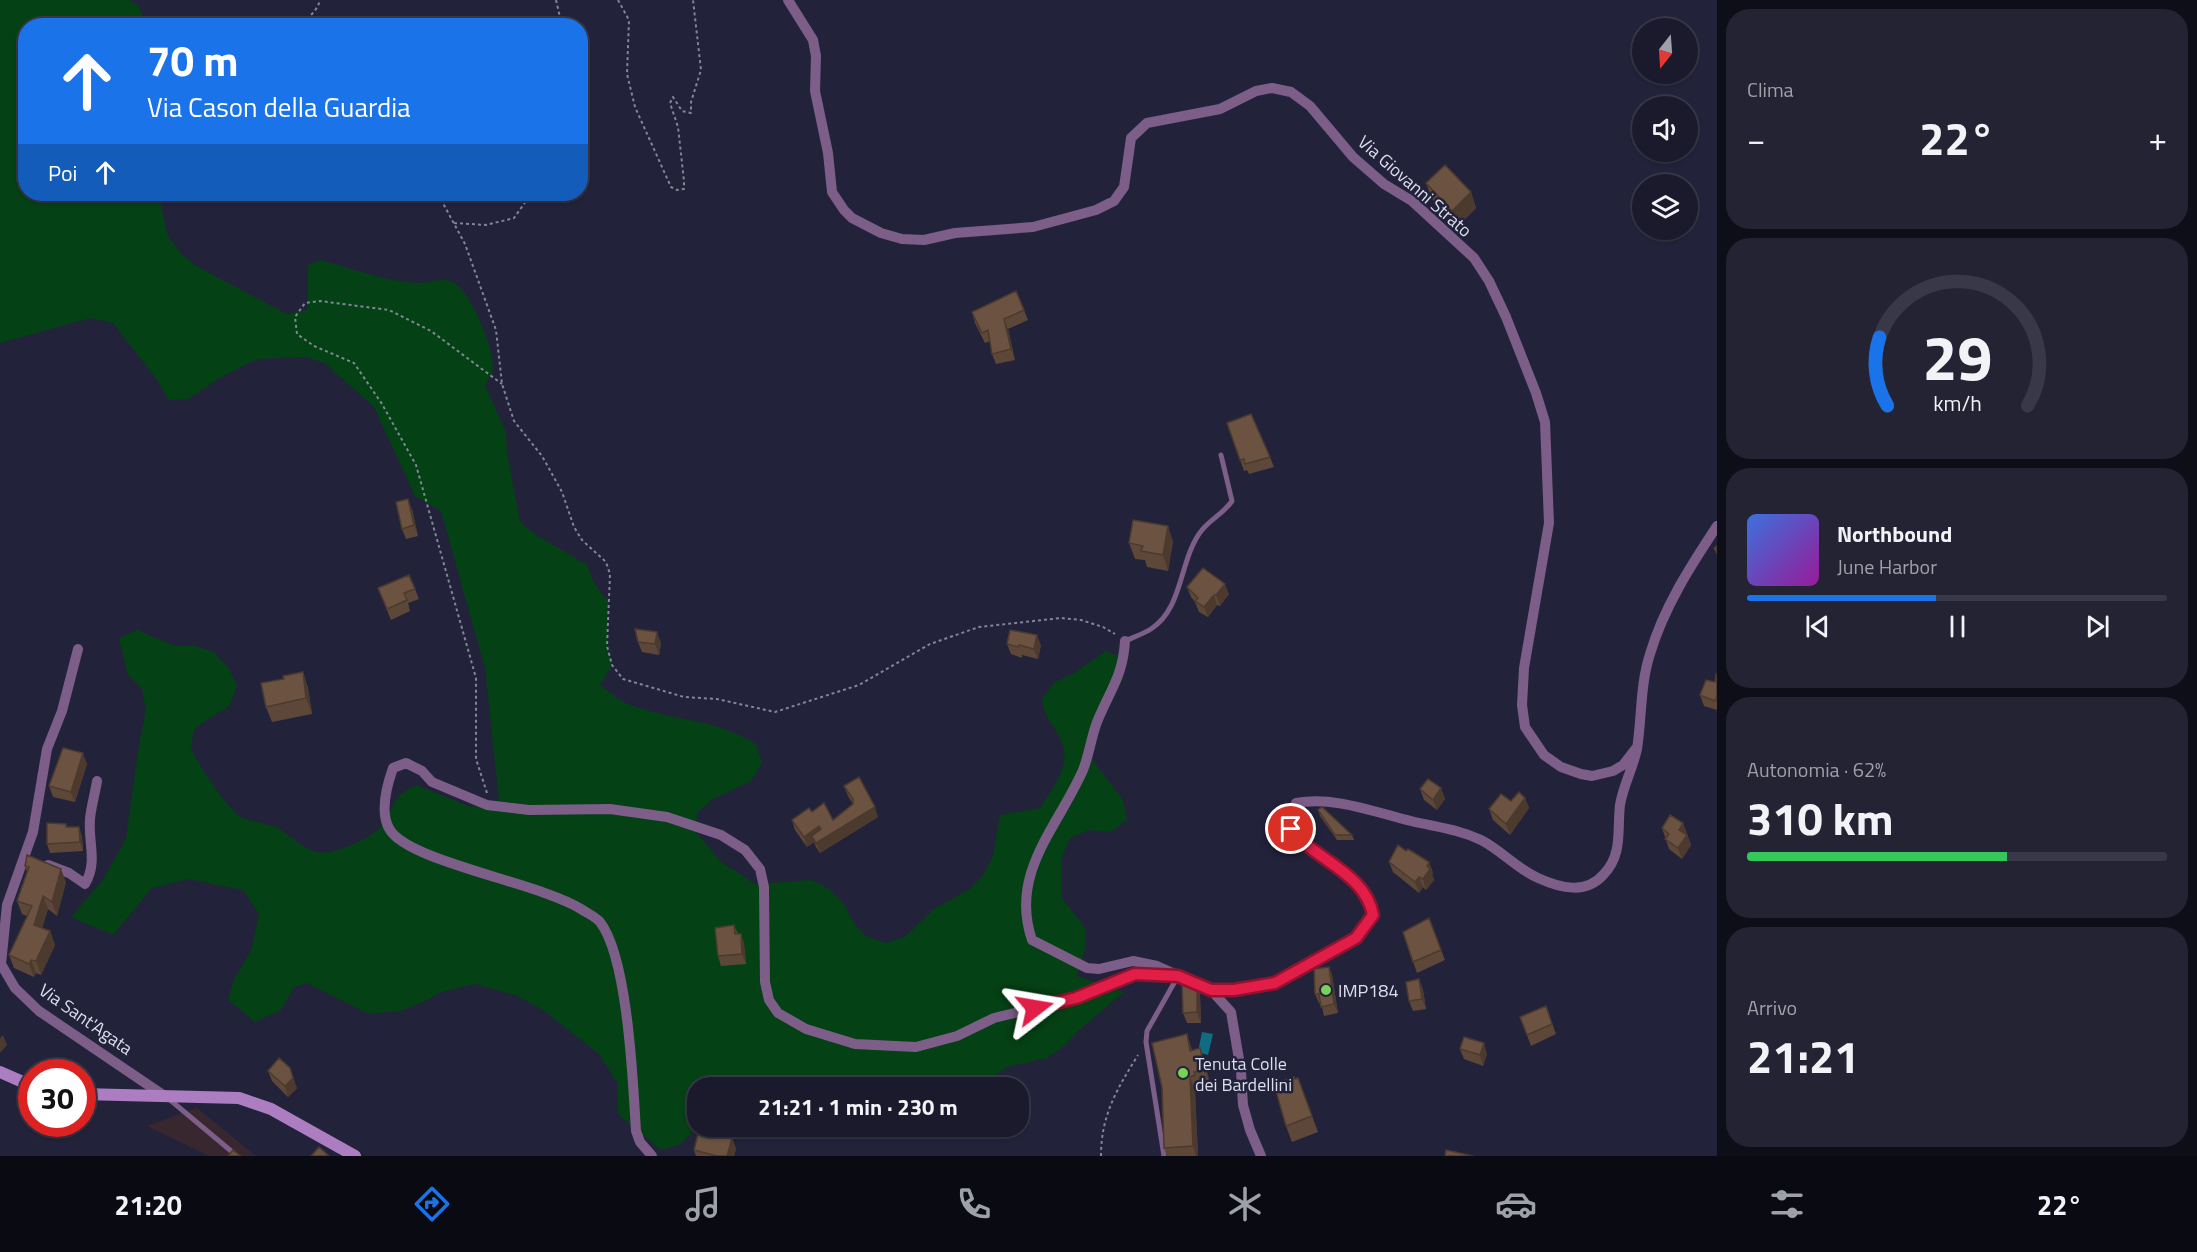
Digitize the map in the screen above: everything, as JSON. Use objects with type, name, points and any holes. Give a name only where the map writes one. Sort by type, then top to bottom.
[{"type":"street","name":"Via Giovanni Strato","points":[[788,0],[813,40],[816,56],[815,91],[828,153],[832,192],[852,218],[881,233],[902,239],[924,240],[955,233],[1033,227],[1114,201],[1124,188],[1130,141],[1147,123],[1220,109],[1256,91],[1272,88],[1291,92],[1310,106],[1353,157],[1384,184],[1412,201],[1474,258],[1489,281],[1506,317],[1536,393],[1545,422],[1549,523],[1524,668],[1522,705],[1525,727],[1544,755],[1561,767],[1592,776],[1613,771],[1623,765],[1637,747]]},
{"type":"street","points":[[1125,640],[1124,665],[1097,723],[1083,770],[1053,822],[1028,880],[1025,919],[1032,940],[1087,968],[1099,969],[1133,961],[1157,966],[1211,990],[1234,990],[1275,983],[1356,938],[1373,915],[1371,906],[1360,889],[1340,867],[1300,842],[1291,829],[1288,819],[1296,803],[1326,802],[1461,831],[1483,841],[1545,881],[1572,888],[1588,886],[1603,876],[1613,862],[1620,841],[1618,822],[1623,791],[1637,747],[1641,696],[1649,655],[1677,587],[1717,526]]},
{"type":"street","name":"Via Sant'Agata","points":[[78,649],[62,711],[47,749],[33,832],[7,905],[1,945],[1,964],[15,988],[39,1011],[163,1095]]},
{"type":"street","points":[[652,1156],[640,1142],[636,1131],[628,1025],[611,942],[599,920],[571,902],[541,890],[428,854],[401,843],[389,828],[386,808],[387,786],[393,768],[406,763],[422,771],[432,782],[487,805],[528,810],[610,809],[667,818],[721,835],[745,850],[760,869],[764,886],[765,982],[769,1000],[778,1013],[806,1029],[855,1044],[916,1047],[957,1036],[994,1018],[1076,998],[1135,974],[1178,976]]},
{"type":"street","points":[[24,858],[69,873],[85,884],[92,874],[93,850],[90,821],[97,781]]},
{"type":"street","points":[[1211,990],[1231,1012],[1241,1071],[1243,1105],[1261,1156]]},
{"type":"street","points":[[0,1072],[18,1080]]},
{"type":"street","points":[[96,1094],[221,1096],[258,1103],[355,1156]]},
{"type":"lane","points":[[1125,640],[1153,628],[1175,600],[1189,552],[1202,529],[1225,511],[1232,501],[1221,455]]},
{"type":"lane","points":[[1164,1156],[1146,1042],[1147,1031],[1178,976]]},
{"type":"lane","points":[[163,1095],[237,1156]]},
{"type":"path","points":[[309,18],[320,0]]},
{"type":"path","points":[[556,0],[560,18]]},
{"type":"path","points":[[618,0],[629,21],[627,74],[635,107],[671,187],[676,190],[684,189],[684,181],[678,127],[670,103],[673,98],[682,111],[691,113],[691,102],[701,70],[693,0]]},
{"type":"path","points":[[442,201],[454,223],[496,330],[502,384],[514,421],[532,442],[562,492],[574,527],[582,540],[606,562],[610,574],[607,646],[612,665],[623,679],[684,697],[717,699],[775,712],[859,685],[930,644],[979,627],[1061,618],[1081,620],[1103,627],[1125,640]]},
{"type":"path","points":[[454,223],[486,225],[514,218],[526,201]]},
{"type":"path","points":[[487,805],[487,789],[476,759],[476,678],[416,465],[382,404],[354,363],[314,346],[297,334],[295,317],[305,303],[320,301],[388,310],[432,331],[502,384]]},
{"type":"path","points":[[1101,1156],[1101,1129],[1110,1105],[1146,1042]]},
{"type":"shaded area","points":[[197,1108],[256,1156],[209,1156],[147,1126]]},
{"type":"green space","points":[[0,0],[129,0],[139,6],[143,18],[18,18],[18,201],[160,201],[168,236],[182,255],[198,267],[287,314],[308,310],[308,265],[320,260],[404,282],[447,280],[462,290],[481,323],[490,348],[493,370],[485,385],[506,432],[507,453],[520,522],[536,535],[587,565],[594,583],[608,602],[607,646],[612,665],[600,685],[623,702],[656,713],[723,729],[756,744],[762,763],[751,781],[713,799],[697,813],[696,832],[721,862],[755,884],[812,880],[829,889],[844,904],[853,922],[867,937],[886,943],[905,937],[934,909],[970,889],[984,874],[993,856],[1000,815],[1040,808],[1056,782],[1063,765],[1063,746],[1046,716],[1042,698],[1055,682],[1073,674],[1106,651],[1124,659],[1124,678],[1102,713],[1084,749],[1123,800],[1127,820],[1110,832],[1089,830],[1070,838],[1062,857],[1061,897],[1085,928],[1085,949],[1077,976],[1124,992],[1078,1031],[1063,1047],[1047,1058],[1007,1067],[993,1077],[687,1077],[687,1137],[681,1144],[661,1150],[618,1114],[617,1082],[599,1054],[543,1010],[518,996],[475,984],[438,993],[428,1000],[400,1011],[369,1014],[307,983],[294,987],[281,1010],[255,1022],[228,1000],[234,979],[251,951],[259,914],[243,890],[188,879],[152,888],[113,935],[71,917],[102,881],[126,839],[146,710],[142,689],[128,675],[119,638],[137,630],[175,646],[196,646],[215,653],[229,669],[237,686],[230,705],[195,728],[191,744],[194,756],[234,812],[249,820],[278,828],[309,849],[323,853],[330,852],[350,846],[365,838],[382,825],[397,798],[416,785],[471,807],[499,800],[485,668],[441,511],[415,496],[374,407],[326,364],[307,357],[257,359],[223,376],[188,399],[168,400],[158,381],[113,323],[91,318],[0,343]]},
{"type":"green space","points":[[838,1137],[862,1137],[841,1139]]},
{"type":"water","points":[[1202,1032],[1213,1034],[1208,1055],[1198,1052]]},
{"type":"building","points":[[1445,165],[1471,192],[1452,211],[1426,183]]},
{"type":"building","points":[[1016,291],[1024,310],[1004,319],[1011,349],[992,354],[988,330],[982,333],[972,312]]},
{"type":"building","points":[[1251,414],[1270,457],[1245,464],[1244,459],[1240,460],[1227,423]]},
{"type":"building","points":[[408,499],[414,525],[402,529],[396,502]]},
{"type":"building","points":[[1133,520],[1168,526],[1163,555],[1141,551],[1143,546],[1129,543]]},
{"type":"building","points":[[1203,568],[1225,584],[1204,607],[1195,601],[1198,598],[1187,587]]},
{"type":"building","points":[[409,575],[415,589],[404,593],[407,600],[387,609],[378,588]]},
{"type":"building","points":[[635,629],[657,632],[655,644],[638,642]]},
{"type":"building","points":[[1010,630],[1037,635],[1034,649],[1007,644]]},
{"type":"building","points":[[303,672],[306,698],[266,707],[261,683],[284,679],[283,676]]},
{"type":"building","points":[[1716,674],[1717,696],[1715,701],[1700,695],[1706,680],[1715,682]]},
{"type":"building","points":[[63,748],[83,753],[71,792],[49,786]]},
{"type":"building","points":[[859,777],[875,807],[816,843],[812,836],[821,829],[819,826],[804,837],[792,820],[809,808],[812,812],[824,803],[833,820],[853,804],[853,799],[844,786]]},
{"type":"building","points":[[1428,779],[1441,788],[1433,800],[1420,789]]},
{"type":"building","points":[[1519,792],[1525,798],[1506,824],[1489,809],[1501,794],[1511,801]]},
{"type":"building","points":[[1322,807],[1352,835],[1335,835],[1318,810]]},
{"type":"building","points":[[1670,815],[1683,823],[1679,830],[1687,835],[1678,848],[1665,839],[1669,834],[1662,828]]},
{"type":"building","points":[[47,823],[79,827],[80,842],[47,844]]},
{"type":"building","points":[[1398,845],[1429,862],[1427,866],[1430,869],[1423,879],[1419,877],[1415,882],[1389,862]]},
{"type":"building","points":[[27,855],[61,869],[52,902],[43,896],[34,925],[50,931],[36,961],[31,960],[29,964],[9,955],[32,906],[17,901],[29,867],[25,866]]},
{"type":"building","points":[[1429,918],[1441,950],[1413,962],[1403,932]]},
{"type":"building","points":[[734,925],[735,934],[741,934],[742,954],[718,956],[715,928]]},
{"type":"building","points":[[1329,967],[1334,1004],[1321,1007],[1319,994],[1315,994],[1314,969]]},
{"type":"building","points":[[1419,979],[1422,999],[1409,1001],[1406,982]]},
{"type":"building","points":[[1182,985],[1197,985],[1197,1012],[1183,1013]]},
{"type":"building","points":[[1546,1006],[1552,1024],[1527,1035],[1520,1017]]},
{"type":"building","points":[[1187,1034],[1190,1051],[1200,1048],[1205,1070],[1194,1072],[1195,1075],[1190,1077],[1193,1146],[1164,1148],[1162,1087],[1152,1043]]},
{"type":"building","points":[[1464,1037],[1484,1043],[1480,1055],[1460,1049]]},
{"type":"building","points":[[279,1058],[290,1068],[293,1078],[285,1086],[268,1071]]},
{"type":"building","points":[[1294,1077],[1298,1078],[1312,1116],[1286,1126],[1274,1084]]},
{"type":"building","points":[[697,1137],[732,1138],[727,1156],[694,1150]]},
{"type":"building","points":[[319,1147],[329,1156],[311,1156]]},
{"type":"building","points":[[233,1150],[241,1156],[228,1156]]},
{"type":"building","points":[[1446,1150],[1473,1156],[1445,1156]]},
{"type":"place","name":"IMP184","points":[[1326,990]]},
{"type":"place","name":"Tenuta Colle dei Bardellini","points":[[1183,1073]]},
{"type":"route","points":[[1035,1008],[1076,998],[1135,974],[1178,976],[1211,990],[1258,987],[1275,983],[1323,954],[1356,938],[1373,915],[1371,906],[1360,889],[1340,867],[1300,842],[1291,829]]}]
